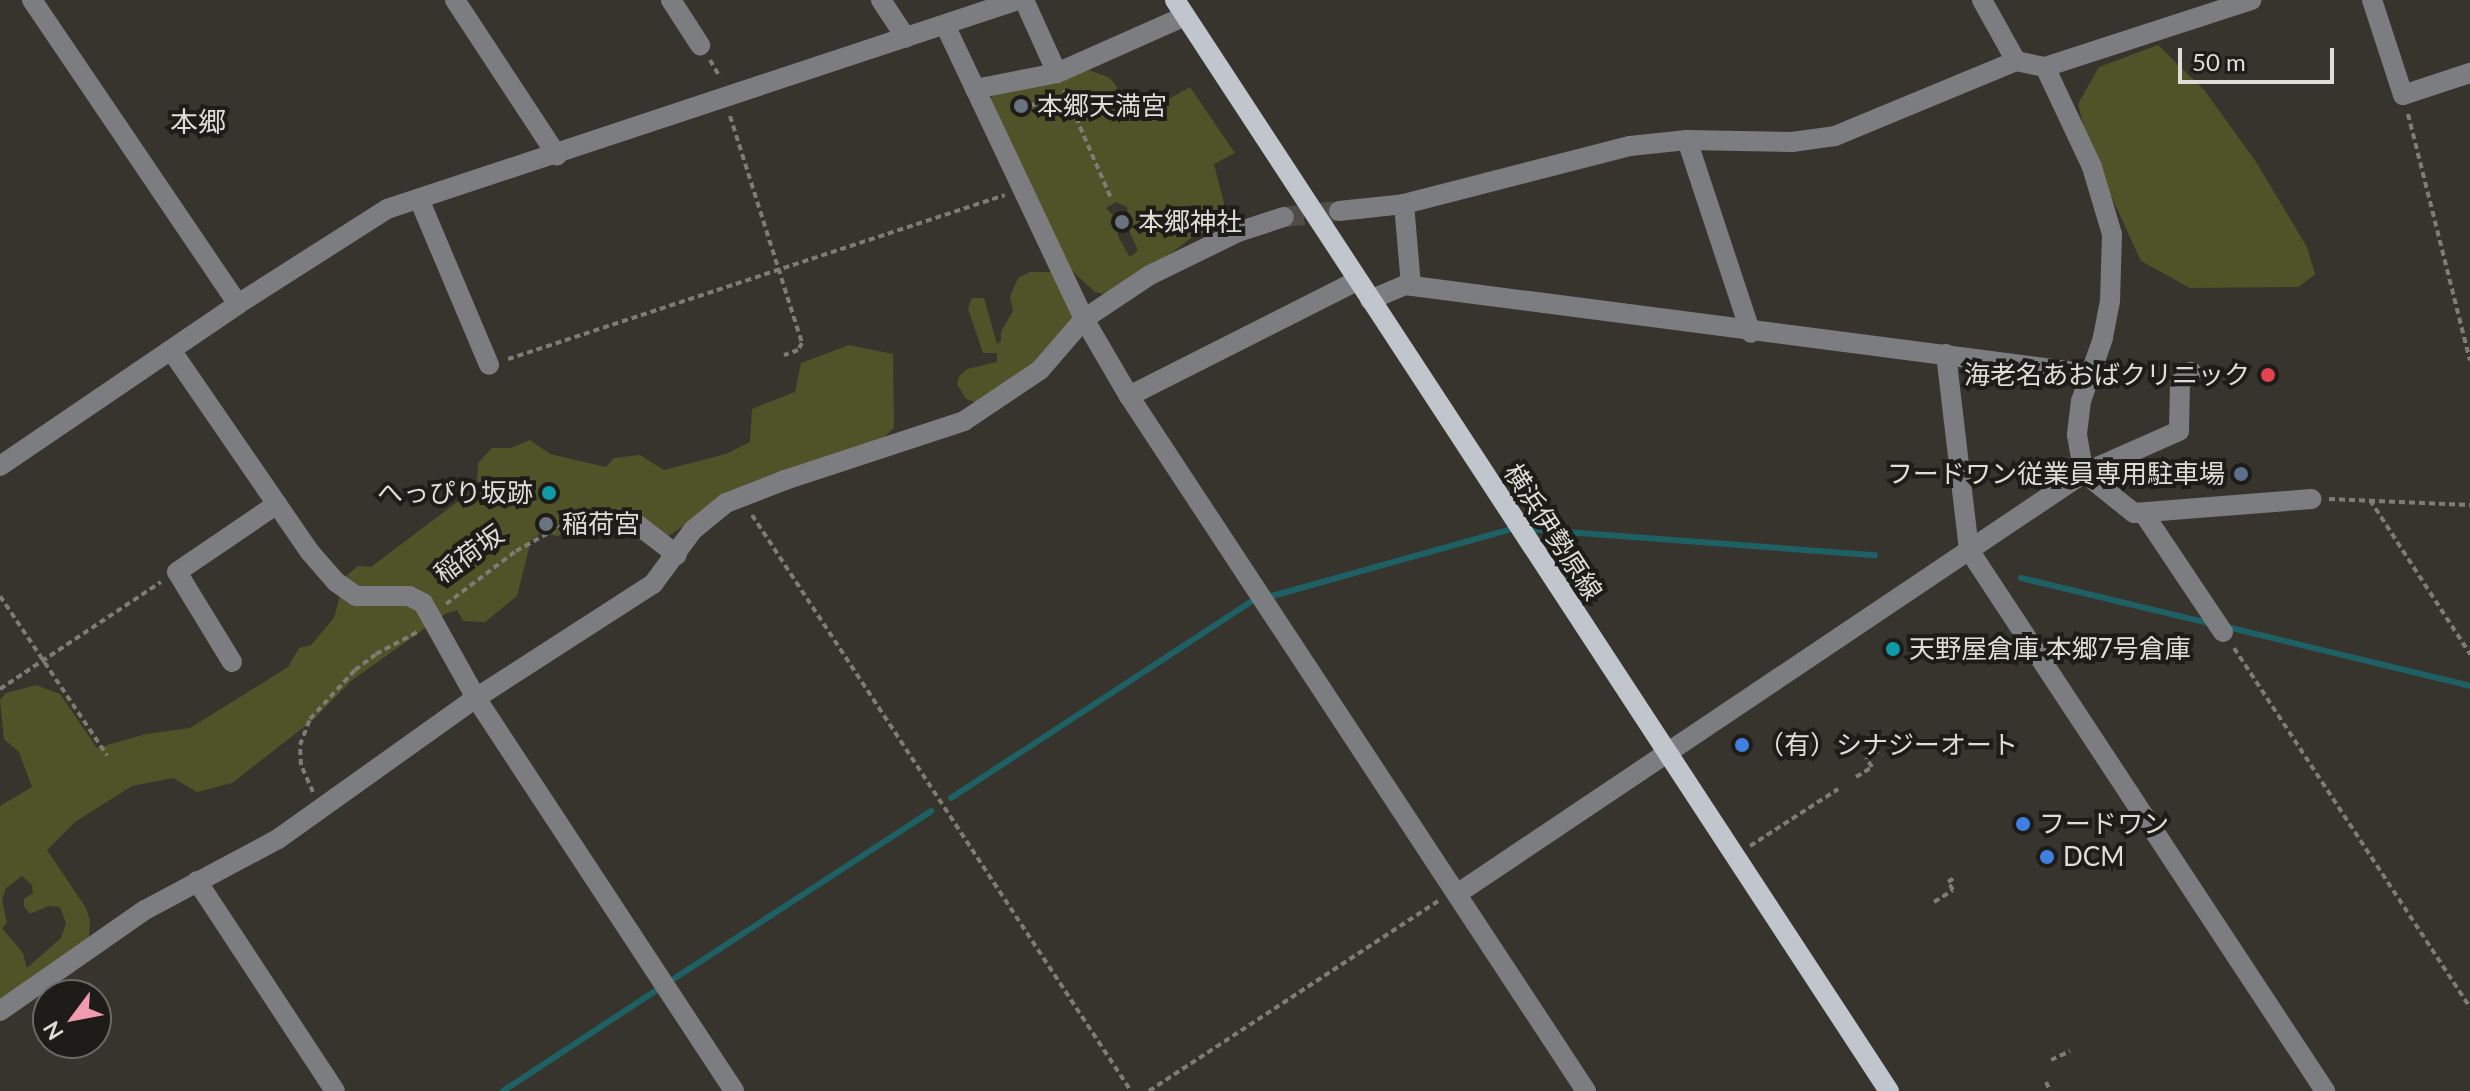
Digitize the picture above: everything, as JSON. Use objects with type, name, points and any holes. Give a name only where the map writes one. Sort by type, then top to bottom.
[{"type":"main road","name":"横浜伊勢原線","points":[[1180,8],[1889,1091]]},
{"type":"street","points":[[32,0],[238,304]]},
{"type":"street","points":[[455,0],[557,155]]},
{"type":"street","points":[[671,0],[700,45]]},
{"type":"street","points":[[881,0],[906,38]]},
{"type":"street","points":[[0,466],[238,304],[387,209],[1021,0],[1057,73]]},
{"type":"street","points":[[1982,0],[2016,61]]},
{"type":"street","points":[[1339,211],[1404,204],[1630,146],[1687,140],[1792,142],[1835,136],[2016,61],[2045,67],[2251,0]]},
{"type":"street","points":[[2372,0],[2403,95],[2470,73]]},
{"type":"street","points":[[975,89],[1057,73],[1180,8]]},
{"type":"street","points":[[945,25],[1084,319],[1129,396],[1586,1091]]},
{"type":"street","points":[[2045,67],[2092,167],[2112,234],[2110,301],[2103,338],[2081,401],[2077,435],[2084,473],[2134,513],[2311,499]]},
{"type":"street","points":[[1687,140],[1751,333]]},
{"type":"street","points":[[419,199],[489,365]]},
{"type":"street","points":[[1404,204],[1411,286]]},
{"type":"street","points":[[0,1011],[135,916],[265,847],[476,698],[653,584],[693,530],[740,496],[964,421],[1040,370],[1084,319],[1150,275],[1238,232],[1284,217]]},
{"type":"street","points":[[1129,396],[1357,281]]},
{"type":"street","points":[[1370,300],[1405,285],[1751,333],[1946,354],[2090,374]]},
{"type":"street","name":"稲荷坂","points":[[171,350],[277,504],[336,582],[356,596],[409,596],[423,603],[433,618]]},
{"type":"street","points":[[1946,354],[1969,550],[2325,1091]]},
{"type":"street","points":[[1457,894],[2084,473],[2132,457],[2179,431],[2180,383],[2191,372]]},
{"type":"street","points":[[232,662],[177,572],[277,504]]},
{"type":"street","points":[[2144,514],[2223,632]]},
{"type":"street","points":[[638,525],[677,555]]},
{"type":"street","points":[[433,618],[476,698],[734,1091]]},
{"type":"street","points":[[197,881],[335,1091]]},
{"type":"path","points":[[700,45],[729,97],[802,343],[798,350],[784,355]]},
{"type":"path","points":[[1057,73],[1111,198]]},
{"type":"path","points":[[2403,95],[2470,360]]},
{"type":"path","points":[[1030,105],[1069,100]]},
{"type":"path","points":[[489,365],[1023,189]]},
{"type":"path","points":[[740,496],[1131,1091]]},
{"type":"path","points":[[2311,499],[2470,505]]},
{"type":"path","points":[[2370,500],[2470,654]]},
{"type":"path","name":"稲荷坂","points":[[433,618],[516,551],[576,519],[607,512],[638,525]]},
{"type":"path","points":[[0,689],[177,572]]},
{"type":"path","points":[[0,596],[107,755]]},
{"type":"path","points":[[321,807],[301,765],[300,745],[310,719],[355,670],[433,618]]},
{"type":"path","points":[[2223,632],[2470,1007]]},
{"type":"path","points":[[1856,777],[1872,767],[1866,758],[1878,751]]},
{"type":"path","points":[[1748,848],[1838,789]]},
{"type":"path","points":[[1934,902],[1953,890],[1948,882],[1954,878]]},
{"type":"path","points":[[1149,1091],[1429,906],[1457,894]]},
{"type":"path","points":[[2051,1060],[2070,1051]]},
{"type":"path","points":[[2046,1082],[2050,1091]]},
{"type":"green space","points":[[2158,45],[2205,91],[2256,162],[2307,247],[2315,274],[2299,287],[2190,288],[2141,261],[2089,148],[2078,104],[2099,67]]},
{"type":"green space","points":[[1081,67],[1110,78],[1139,116],[1190,87],[1235,153],[1214,164],[1227,215],[1216,230],[1195,235],[1161,261],[1104,294],[1095,292],[1071,270],[989,99],[1004,87]],"holes":[[[1116,202],[1127,207],[1130,233],[1138,250],[1129,256],[1118,236],[1117,220],[1106,208]]]},
{"type":"green space","points":[[1030,272],[1051,272],[1081,311],[1053,353],[975,402],[966,399],[957,384],[959,376],[967,369],[997,362],[997,353],[983,353],[968,309],[972,298],[984,298],[997,344],[1013,311],[1010,297],[1018,278]]},
{"type":"green space","points":[[849,345],[893,354],[894,428],[878,442],[737,490],[658,543],[589,531],[556,536],[544,531],[531,540],[517,596],[485,622],[463,621],[457,610],[445,614],[351,681],[313,720],[232,783],[197,792],[173,778],[132,786],[75,822],[47,850],[86,908],[90,921],[89,940],[0,1005],[0,806],[32,787],[19,752],[4,739],[0,700],[6,693],[36,685],[60,694],[97,748],[146,734],[190,728],[288,667],[299,648],[311,645],[334,618],[345,577],[358,566],[371,567],[477,487],[478,463],[492,448],[511,448],[530,440],[550,454],[606,467],[614,458],[640,455],[664,470],[726,454],[750,442],[752,409],[795,392],[801,363]],"holes":[[[22,876],[32,885],[33,893],[24,899],[24,906],[30,914],[48,906],[60,907],[66,923],[61,938],[27,968],[23,953],[2,928],[7,923],[2,900],[6,888]]]},
{"type":"waterway","points":[[1272,596],[1515,528]]},
{"type":"waterway","points":[[1526,529],[1875,555]]},
{"type":"waterway","points":[[2021,578],[2208,623]]},
{"type":"waterway","points":[[951,798],[1251,602]]},
{"type":"waterway","points":[[2227,627],[2470,686]]},
{"type":"waterway","points":[[675,978],[931,811]]},
{"type":"waterway","points":[[503,1091],[657,990]]},
{"type":"tunnel","points":[[1284,217],[1339,211]]},
{"type":"place","name":"本郷天満宮","points":[[1021,106]]},
{"type":"place","name":"本郷神社","points":[[1122,222]]},
{"type":"place","name":"海老名あおばクリニック","points":[[2268,375]]},
{"type":"place","name":"フードワン従業員専用駐車場","points":[[2241,474]]},
{"type":"place","name":"へっぴり坂跡","points":[[549,493]]},
{"type":"place","name":"稲荷宮","points":[[546,524]]},
{"type":"place","name":"天野屋倉庫 本郷7号倉庫","points":[[1893,649]]},
{"type":"place","name":"（有）シナジーオート","points":[[1742,745]]},
{"type":"place","name":"フードワン","points":[[2023,824]]},
{"type":"place","name":"DCM","points":[[2047,857]]},
{"type":"district","name":"本郷","points":[[198,121]]}]
